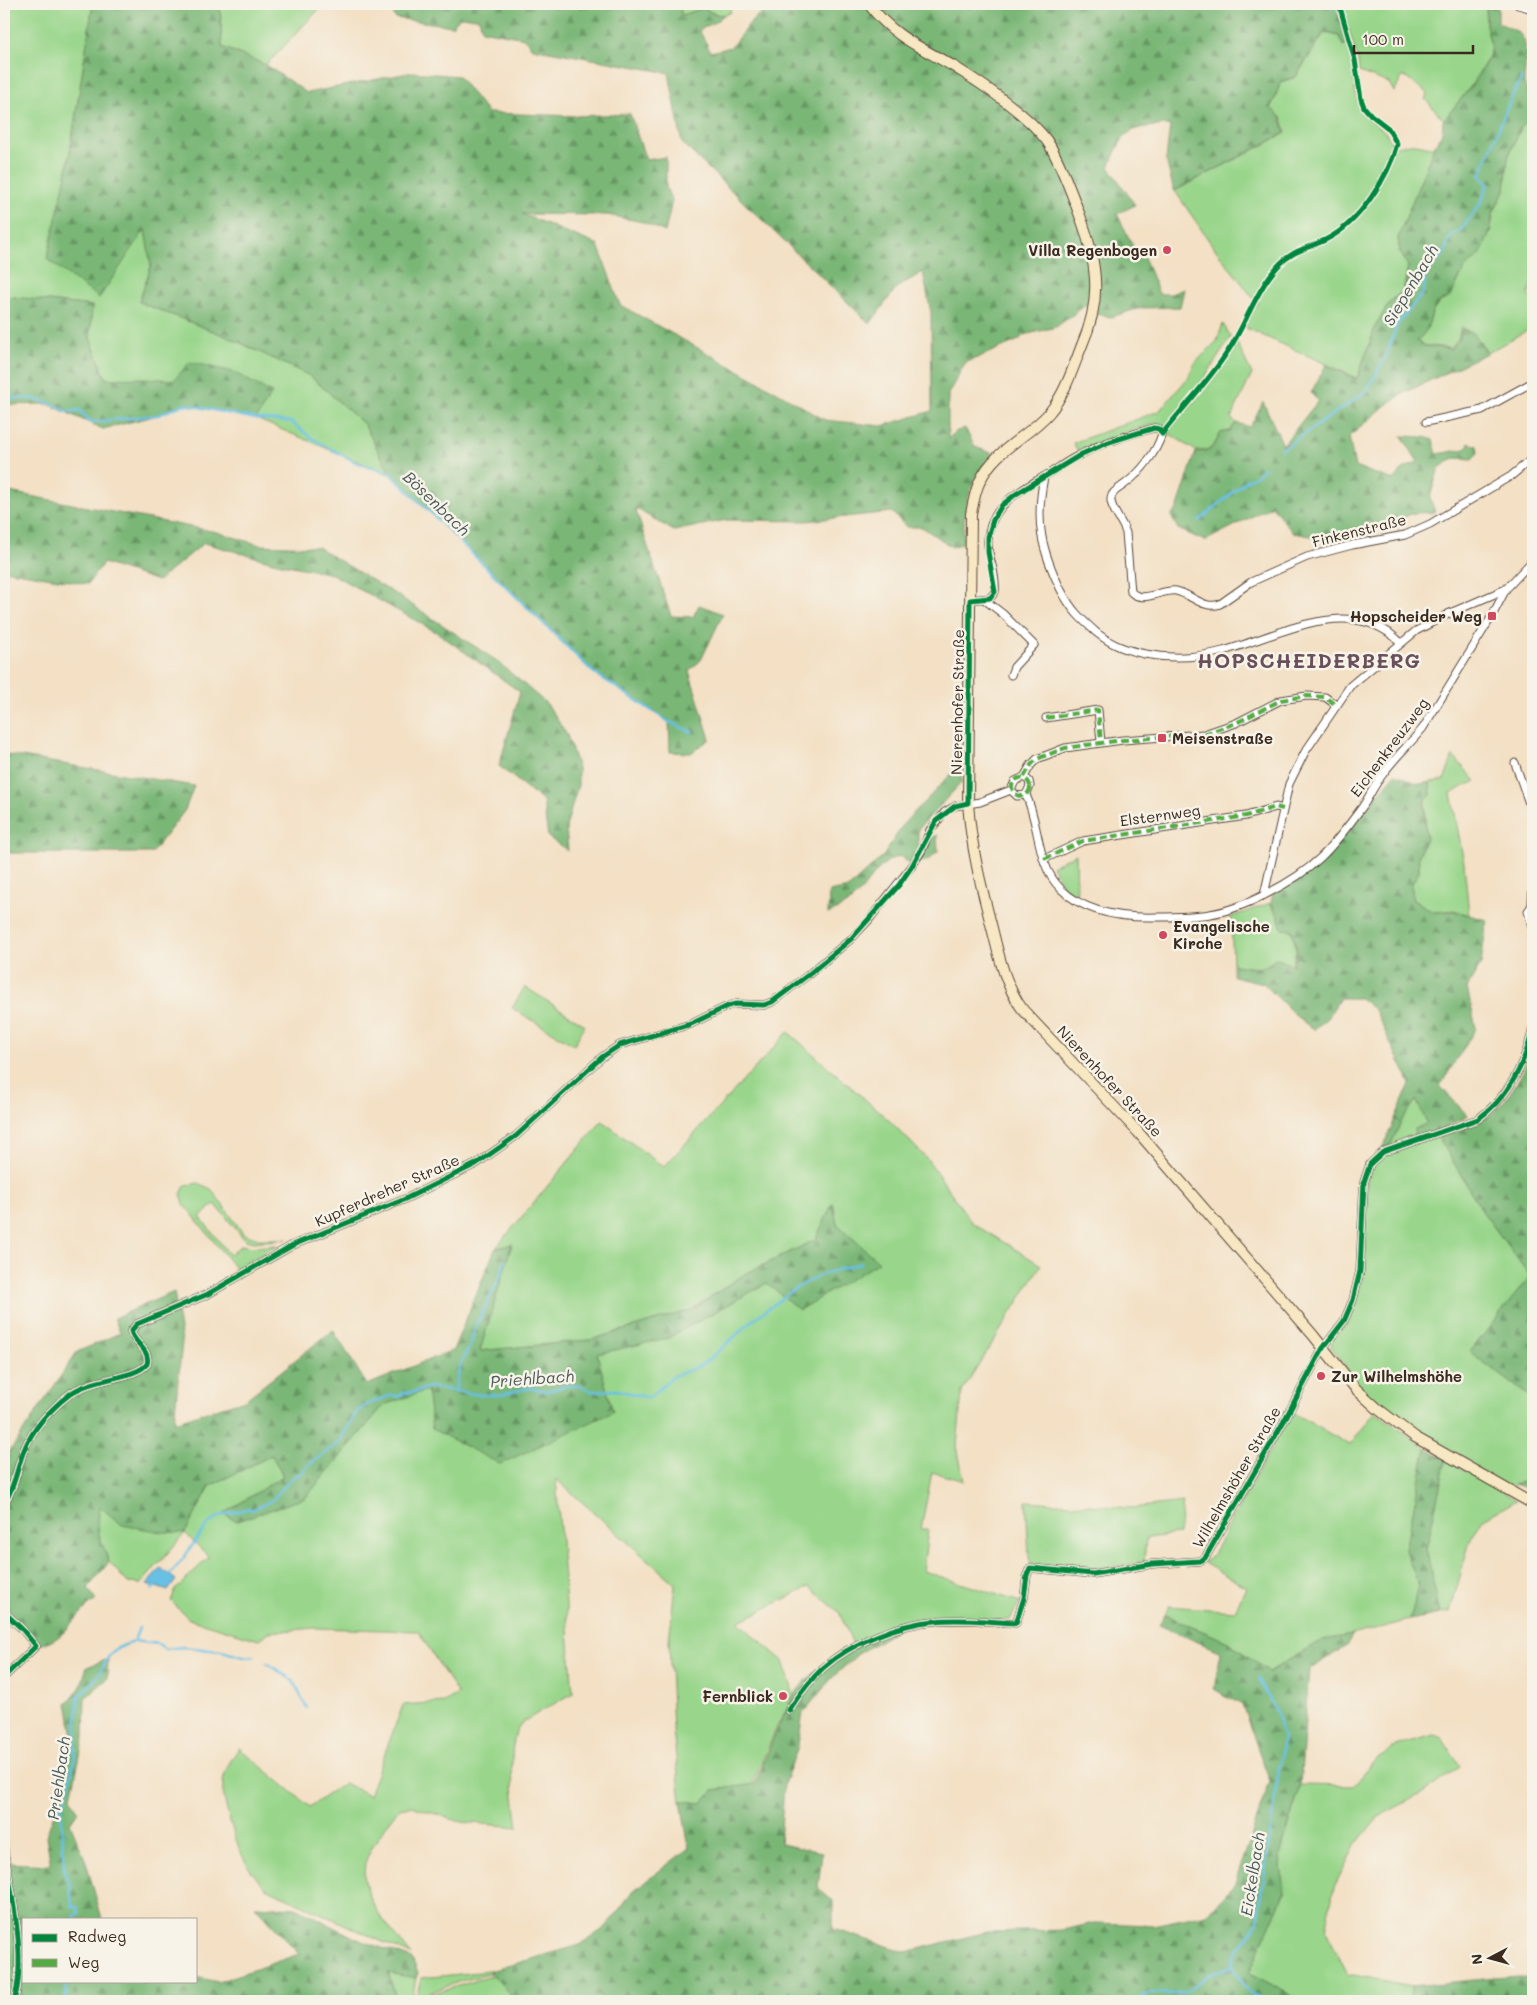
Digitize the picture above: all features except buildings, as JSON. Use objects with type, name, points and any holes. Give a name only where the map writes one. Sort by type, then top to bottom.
[{"type":"street","name":"Nierenhofer Straße","points":[[869,4],[883,22],[903,38],[976,81],[1000,98],[1039,133],[1051,149],[1081,219],[1094,265],[1096,281],[1093,311],[1085,340],[1056,402],[1041,422],[994,461],[986,470],[976,491],[971,514],[968,803],[970,832],[975,865],[999,957],[1015,999],[1023,1010],[1138,1132],[1356,1389],[1378,1409],[1422,1441],[1533,1504]]},
{"type":"street","points":[[1518,5],[1533,9]]},
{"type":"street","points":[[1426,422],[1482,410],[1533,382]]},
{"type":"street","name":"Finkenstraße","points":[[1044,477],[1082,454],[1109,442],[1154,428],[1159,429],[1162,434],[1159,442],[1142,468],[1114,492],[1111,498],[1126,533],[1130,592],[1134,596],[1141,597],[1175,591],[1208,605],[1215,606],[1251,582],[1307,557],[1352,545],[1405,535],[1430,524],[1510,476],[1533,458]]},
{"type":"street","points":[[970,600],[985,600],[993,596],[995,588],[988,543],[992,520],[1009,499],[1044,477]]},
{"type":"street","points":[[1044,477],[1039,522],[1044,545],[1055,576],[1073,612],[1118,648],[1156,656],[1180,658],[1198,656],[1236,647],[1277,631],[1329,619],[1343,618],[1367,623],[1392,634],[1401,643]]},
{"type":"street","points":[[1024,777],[1029,781],[1030,786],[1026,795],[1049,872],[1061,889],[1080,903],[1102,912],[1132,918],[1208,915],[1225,911],[1264,895],[1289,784],[1305,752],[1350,686],[1416,631],[1448,614],[1506,590],[1533,560]]},
{"type":"street","name":"Eichenkreuzweg","points":[[1264,895],[1320,858],[1362,807],[1392,762],[1423,728],[1506,590]]},
{"type":"street","points":[[985,600],[1003,614],[1034,645],[1010,675]]},
{"type":"street","points":[[968,803],[980,802],[1011,790],[1015,780],[1024,777],[1037,759],[1051,752],[1101,742],[1204,734],[1236,723],[1281,700],[1308,696],[1325,697],[1336,705]]},
{"type":"street","points":[[1046,718],[1098,710],[1101,742]]},
{"type":"street","points":[[1515,763],[1533,815]]},
{"type":"street","points":[[1011,790],[1017,796],[1026,795]]},
{"type":"street","name":"Kupferdreher Straße","points":[[4,1503],[13,1487],[29,1439],[62,1401],[87,1384],[144,1368],[148,1359],[147,1354],[132,1337],[131,1331],[137,1324],[214,1291],[297,1243],[403,1200],[476,1164],[503,1146],[531,1123],[614,1048],[625,1043],[691,1024],[728,1006],[739,1004],[764,1005],[772,1002],[851,939],[912,866],[936,821],[955,806],[968,803]]},
{"type":"street","name":"Elsternweg","points":[[1044,859],[1083,841],[1246,816],[1276,807],[1283,808]]},
{"type":"street","points":[[1533,877],[1533,904],[1528,911],[1533,931]]},
{"type":"street","name":"Wilhelmshöher Straße","points":[[789,1710],[815,1677],[835,1658],[899,1627],[923,1622],[952,1620],[1016,1623],[1024,1598],[1026,1575],[1030,1568],[1093,1574],[1152,1564],[1200,1561],[1205,1558],[1284,1421],[1323,1348],[1344,1321],[1353,1300],[1360,1271],[1364,1182],[1370,1164],[1383,1152],[1478,1119],[1490,1111],[1512,1083],[1528,1049],[1533,1028]]},
{"type":"street","points":[[4,1612],[36,1646],[4,1677]]},
{"type":"street","points":[[4,1852],[20,1961],[20,1975],[14,2001]]},
{"type":"green space","points":[[4,4],[93,4],[67,171],[48,259],[145,229],[151,266],[139,302],[228,337],[310,376],[364,424],[391,475],[256,419],[271,393],[168,381],[106,379],[90,338],[92,306],[4,296]]},
{"type":"green space","points":[[93,4],[220,4],[222,47],[266,65],[307,93],[413,72],[458,76],[488,113],[577,116],[630,114],[646,160],[666,157],[666,188],[672,201],[665,232],[643,222],[607,215],[522,214],[598,245],[620,305],[825,420],[882,426],[932,411],[931,313],[923,272],[896,288],[870,324],[682,143],[669,73],[532,48],[524,38],[482,30],[479,18],[460,17],[452,26],[395,18],[389,4],[678,4],[682,15],[704,8],[713,14],[724,15],[699,30],[711,52],[731,47],[750,23],[770,4],[1320,4],[1325,6],[1325,4],[1336,4],[1347,44],[1343,45],[1339,36],[1324,32],[1295,77],[1281,81],[1271,108],[1281,118],[1285,133],[1174,191],[1166,160],[1170,125],[1136,129],[1124,137],[1109,167],[1135,205],[1117,214],[1135,250],[1144,257],[1159,294],[1171,294],[1184,289],[1180,307],[1140,308],[1111,317],[1096,314],[1090,302],[1056,327],[1024,335],[1019,340],[965,363],[948,394],[948,439],[955,432],[965,428],[975,447],[994,454],[978,474],[969,495],[966,506],[963,543],[952,547],[922,527],[906,527],[892,512],[806,521],[726,520],[674,531],[635,508],[671,616],[693,617],[699,605],[723,614],[701,660],[689,671],[710,739],[691,753],[670,752],[669,721],[593,672],[391,475],[364,424],[310,376],[228,337],[139,302],[151,266],[145,230],[99,298],[47,259],[67,171]]},
{"type":"green space","points":[[220,4],[324,4],[266,65],[222,47]]},
{"type":"green space","points":[[678,4],[728,4],[731,12],[717,14],[704,8],[682,15]]},
{"type":"green space","points":[[1341,4],[1486,4],[1486,25],[1491,46],[1489,56],[1471,86],[1444,120],[1425,99],[1428,93],[1403,76],[1394,92],[1389,83],[1359,72],[1358,61]]},
{"type":"green space","points":[[1486,4],[1498,4],[1498,23],[1515,30],[1523,38],[1525,43],[1524,81],[1532,104],[1533,114],[1521,128],[1508,157],[1505,190],[1493,212],[1490,232],[1480,255],[1465,268],[1450,297],[1440,301],[1433,311],[1426,331],[1417,341],[1424,346],[1451,349],[1459,339],[1461,328],[1475,335],[1487,353],[1406,392],[1386,405],[1349,437],[1355,467],[1394,480],[1403,469],[1418,462],[1402,436],[1425,437],[1433,440],[1437,454],[1466,449],[1469,443],[1477,446],[1478,453],[1472,459],[1454,458],[1439,468],[1430,497],[1435,512],[1415,513],[1404,518],[1361,527],[1362,538],[1334,543],[1317,537],[1293,533],[1272,506],[1205,541],[1178,529],[1171,516],[1177,509],[1196,452],[1212,448],[1220,433],[1230,431],[1236,423],[1250,427],[1263,402],[1283,445],[1318,401],[1311,393],[1326,365],[1357,379],[1376,325],[1389,303],[1404,290],[1408,266],[1400,252],[1398,238],[1434,147],[1442,133],[1443,121],[1471,87],[1489,57],[1491,46],[1486,25]]},
{"type":"green space","points":[[1324,33],[1339,36],[1343,46],[1347,44],[1353,62],[1355,92],[1361,108],[1386,133],[1393,146],[1414,144],[1434,147],[1398,238],[1400,252],[1408,266],[1403,290],[1389,303],[1376,325],[1357,378],[1244,327],[1258,302],[1212,245],[1175,191],[1286,133],[1282,118],[1271,108],[1281,82],[1296,77]]},
{"type":"green space","points":[[1533,114],[1533,190],[1531,193],[1533,198],[1533,281],[1528,296],[1533,299],[1533,327],[1487,353],[1475,335],[1461,327],[1458,339],[1451,348],[1423,345],[1417,341],[1426,331],[1433,311],[1440,302],[1450,297],[1465,268],[1480,255],[1490,232],[1494,212],[1505,190],[1508,158],[1521,128]]},
{"type":"green space","points":[[4,296],[92,306],[90,338],[106,379],[144,378],[174,380],[190,362],[233,372],[272,393],[256,419],[184,404],[158,415],[103,429],[48,404],[4,405]]},
{"type":"green space","points":[[1223,324],[1231,337],[1199,386],[1166,426],[1160,423],[1135,429],[1078,451],[1073,443],[1159,411],[1188,378],[1194,364],[1217,341]]},
{"type":"green space","points":[[1235,339],[1252,374],[1231,418],[1236,423],[1229,431],[1220,433],[1212,447],[1196,451],[1167,432],[1216,375],[1231,351]]},
{"type":"green space","points":[[4,491],[217,532],[260,545],[317,547],[397,595],[497,661],[548,705],[567,735],[578,768],[578,785],[566,827],[568,851],[548,837],[543,801],[499,766],[520,692],[438,633],[332,574],[277,563],[204,543],[158,581],[103,563],[88,584],[4,570]]},
{"type":"green space","points":[[4,754],[194,786],[185,810],[152,853],[4,853]]},
{"type":"green space","points":[[1453,756],[1476,781],[1451,793],[1464,863],[1469,915],[1454,910],[1434,912],[1414,900],[1411,885],[1419,871],[1419,856],[1426,838],[1425,801],[1431,795],[1430,782],[1444,780]]},
{"type":"green space","points":[[960,765],[962,782],[918,829],[918,846],[937,835],[938,851],[927,861],[908,863],[901,856],[886,863],[858,895],[828,914],[829,892],[849,888],[884,855],[904,823]]},
{"type":"green space","points":[[1395,774],[1419,784],[1430,782],[1431,795],[1424,801],[1426,838],[1418,856],[1419,871],[1411,886],[1414,900],[1433,912],[1454,911],[1487,920],[1481,964],[1467,988],[1476,1028],[1440,1086],[1468,1116],[1438,1131],[1413,1139],[1415,1129],[1427,1123],[1416,1100],[1402,1120],[1390,1146],[1382,1149],[1410,1084],[1375,1010],[1360,998],[1340,998],[1328,1017],[1314,1030],[1297,1017],[1263,983],[1233,976],[1233,965],[1261,968],[1271,963],[1275,958],[1293,965],[1297,950],[1292,930],[1282,929],[1278,915],[1271,903],[1273,893],[1295,881],[1326,858]]},
{"type":"green space","points":[[1076,854],[1077,895],[1063,886],[1052,866]]},
{"type":"green space","points":[[1270,903],[1278,916],[1282,929],[1292,930],[1296,950],[1292,965],[1275,958],[1266,966],[1256,968],[1233,965],[1231,917]]},
{"type":"green space","points":[[525,987],[585,1025],[574,1045],[512,1008]]},
{"type":"green space","points":[[788,1032],[891,1122],[928,1160],[972,1223],[1041,1265],[962,1392],[957,1446],[964,1481],[932,1472],[921,1529],[928,1529],[923,1571],[1020,1602],[1010,1620],[899,1625],[902,1621],[854,1647],[839,1612],[809,1587],[738,1622],[783,1661],[794,1695],[777,1727],[752,1785],[713,1790],[702,1803],[681,1801],[673,1730],[669,1641],[675,1584],[556,1479],[573,1693],[524,1722],[515,1734],[512,1775],[518,1827],[461,1822],[411,1806],[399,1808],[375,1843],[365,1864],[364,1877],[367,1889],[379,1913],[411,1955],[266,1888],[250,1869],[240,1850],[227,1809],[223,1783],[229,1764],[239,1748],[310,1807],[344,1783],[369,1795],[403,1705],[444,1702],[458,1694],[418,1631],[315,1628],[269,1632],[259,1640],[189,1619],[171,1601],[176,1589],[209,1557],[185,1533],[210,1486],[272,1455],[283,1476],[223,1514],[305,1498],[384,1405],[427,1389],[668,1338],[767,1283],[878,1263],[837,1224],[833,1204],[815,1240],[745,1274],[691,1310],[590,1340],[479,1351],[512,1244],[495,1249],[602,1121],[664,1167]]},
{"type":"green space","points":[[1533,1044],[1533,1399],[1470,1352],[1530,1276],[1483,1212],[1438,1136],[1479,1122],[1497,1109],[1520,1077],[1526,1066]]},
{"type":"green space","points":[[1417,1099],[1428,1123],[1438,1136],[1483,1212],[1530,1276],[1470,1352],[1533,1399],[1533,1479],[1508,1487],[1419,1435],[1388,1414],[1352,1380],[1344,1364],[1331,1348],[1332,1340],[1347,1322],[1356,1301],[1362,1272],[1368,1170],[1390,1146],[1402,1120]]},
{"type":"green space","points":[[198,1183],[211,1189],[244,1234],[258,1239],[287,1239],[254,1242],[245,1240],[215,1204],[200,1217],[230,1255],[241,1245],[254,1247],[278,1245],[236,1269],[184,1204],[181,1194],[185,1186]]},
{"type":"green space","points":[[833,1203],[837,1224],[879,1262],[799,1310],[767,1283],[668,1338],[597,1354],[613,1412],[500,1464],[432,1429],[427,1390],[384,1405],[305,1498],[237,1521],[223,1514],[283,1476],[272,1455],[210,1486],[185,1533],[162,1532],[122,1525],[99,1506],[98,1533],[109,1562],[88,1588],[96,1600],[55,1639],[36,1645],[4,1610],[4,1460],[77,1352],[120,1333],[114,1318],[174,1292],[182,1342],[174,1422],[245,1400],[333,1330],[367,1385],[453,1350],[495,1249],[512,1244],[480,1351],[590,1340],[691,1310],[745,1274],[815,1240]]},
{"type":"green space","points":[[1291,1412],[1350,1445],[1375,1412],[1426,1448],[1405,1550],[1419,1586],[1410,1620],[1352,1635],[1323,1640],[1269,1672],[1228,1642],[1165,1615],[1169,1606],[1235,1611],[1246,1587],[1204,1563],[1213,1554]]},
{"type":"green space","points":[[1426,1448],[1446,1459],[1426,1549],[1440,1614],[1410,1620],[1419,1586],[1405,1550]]},
{"type":"green space","points":[[1446,1459],[1517,1500],[1482,1520],[1470,1541],[1450,1612],[1440,1614],[1426,1549]]},
{"type":"green space","points":[[1533,1479],[1533,1492],[1515,1484]]},
{"type":"green space","points":[[1026,1501],[1132,1508],[1183,1502],[1179,1534],[1146,1538],[1144,1562],[1092,1570],[1031,1565]]},
{"type":"green space","points":[[99,1505],[185,1533],[141,1584],[128,1583],[109,1562],[98,1533]]},
{"type":"green space","points":[[1165,1615],[1228,1642],[1269,1672],[1323,1640],[1352,1635],[1348,1645],[1309,1670],[1300,1785],[1280,1856],[1284,1893],[1249,1973],[1304,2001],[515,2001],[490,1971],[580,1945],[606,1927],[633,1891],[689,1848],[681,1801],[702,1803],[713,1790],[755,1784],[783,1717],[803,1684],[814,1673],[843,1653],[904,1620],[891,1634],[858,1654],[831,1679],[803,1713],[797,1750],[784,1784],[780,1844],[822,1852],[818,1888],[833,1900],[833,1929],[906,1952],[987,1932],[1063,1930],[1094,1923],[1153,1925],[1207,1914],[1234,1886],[1270,1782],[1242,1705],[1214,1689],[1221,1652],[1159,1625]]},
{"type":"green space","points":[[108,1659],[107,1679],[85,1698],[84,1737],[71,1797],[78,1811],[70,1823],[86,1862],[102,1918],[22,1918],[22,1982],[198,1982],[198,1977],[218,1982],[299,1954],[255,1906],[298,1908],[355,1938],[412,1959],[418,1973],[416,1978],[388,1973],[397,2001],[4,2001],[4,1830],[9,1863],[51,1865],[46,1836],[61,1795],[72,1730],[67,1703],[80,1688],[87,1667]]},
{"type":"green space","points":[[1434,1735],[1442,1738],[1460,1767],[1421,1794],[1378,1817],[1356,1844],[1334,1887],[1326,1931],[1348,1974],[1412,1986],[1411,2001],[1304,2001],[1249,1973],[1284,1893],[1280,1856],[1300,1785],[1353,1786],[1379,1757],[1401,1744]]},
{"type":"green space","points":[[490,1971],[492,1973],[461,1981],[416,1998],[421,1978]]},
{"type":"green space","points":[[388,1972],[416,1978],[412,2000],[397,2001]]},
{"type":"green space","points":[[494,1975],[515,2001],[435,2001],[432,1994]]},
{"type":"green space","points":[[1533,1976],[1533,2001],[1411,2001],[1412,1986]]},
{"type":"water","points":[[161,1568],[176,1580],[168,1591],[147,1584]]},
{"type":"waterway","name":"Siepenbach","points":[[1281,450],[1367,391],[1387,354],[1397,325],[1423,293],[1426,274],[1444,253],[1451,235],[1461,230],[1481,203],[1488,184],[1480,176],[1511,98],[1522,78]]},
{"type":"waterway","name":"Bösenbach","points":[[4,398],[37,400],[52,404],[68,412],[79,410],[91,422],[158,415],[184,404],[256,419],[291,422],[313,439],[355,462],[390,473],[593,672],[669,722],[692,732]]},
{"type":"waterway","name":"Siepenbach","points":[[1199,521],[1247,480],[1267,468]]},
{"type":"waterway","points":[[455,1390],[460,1366],[472,1341],[474,1330],[501,1275],[505,1261]]},
{"type":"waterway","name":"Priehlbach","points":[[167,1577],[214,1519],[249,1508],[252,1510],[272,1500],[295,1475],[301,1474],[307,1466],[339,1443],[357,1411],[370,1403],[392,1395],[399,1397],[403,1393],[415,1392],[430,1387],[481,1395],[500,1395],[530,1388],[547,1391],[566,1386],[581,1386],[591,1391],[617,1390],[649,1398],[674,1376],[698,1367],[711,1358],[754,1319],[796,1288],[823,1274],[861,1263]]},
{"type":"waterway","name":"Priehlbach","points":[[152,1589],[157,1585]]},
{"type":"waterway","name":"Priehlbach","points":[[74,1918],[79,1913],[77,1907],[72,1907],[70,1885],[64,1871],[61,1809],[64,1804],[74,1763],[78,1698],[97,1677],[109,1656],[118,1648],[134,1641],[139,1628]]},
{"type":"waterway","points":[[134,1641],[158,1644],[166,1649],[183,1647],[221,1651],[244,1657],[254,1656]]},
{"type":"waterway","points":[[267,1663],[293,1681],[307,1708]]},
{"type":"waterway","name":"Eickelbach","points":[[1135,2001],[1147,1994],[1171,1994],[1186,1991],[1214,1973],[1232,1967],[1236,1952],[1258,1922],[1283,1739],[1276,1711],[1258,1678]]},
{"type":"waterway","points":[[1232,1967],[1251,1995],[1267,2001]]},
{"type":"waterway","name":"Priehlbach","points":[[65,2001],[68,1982]]},
{"type":"waterway","points":[[1528,2001],[1533,1999]]},
{"type":"marked path","points":[[1024,777],[1037,759],[1065,748],[1123,740],[1204,734],[1236,723],[1281,700],[1307,696],[1325,697],[1336,705]]},
{"type":"marked path","points":[[1046,718],[1098,710],[1101,742]]},
{"type":"marked path","points":[[1017,778],[1025,778],[1030,783],[1030,787],[1028,794],[1017,796],[1012,791],[1012,783],[1017,778]]},
{"type":"marked path","points":[[1044,859],[1083,841],[1246,816],[1276,807],[1283,809]]},
{"type":"cycle path","points":[[4,1503],[11,1490],[28,1442],[38,1426],[56,1406],[79,1389],[133,1373],[147,1364],[147,1355],[135,1340],[131,1331],[137,1324],[208,1294],[293,1245],[403,1200],[476,1164],[516,1136],[602,1057],[620,1045],[691,1024],[728,1006],[736,1004],[764,1005],[772,1002],[851,939],[899,885],[912,866],[936,821],[955,806],[968,803],[970,600],[990,598],[995,592],[988,552],[988,537],[993,520],[1002,505],[1016,494],[1082,454],[1109,442],[1154,428],[1159,429],[1162,434],[1221,362],[1270,275],[1289,256],[1339,232],[1361,211],[1387,171],[1397,144],[1388,128],[1364,107],[1355,60],[1339,4]]},
{"type":"cycle path","points":[[789,1710],[823,1668],[847,1651],[876,1636],[906,1626],[945,1620],[1016,1623],[1024,1598],[1027,1575],[1030,1568],[1093,1574],[1152,1564],[1200,1561],[1205,1558],[1284,1421],[1323,1348],[1344,1321],[1353,1300],[1360,1271],[1364,1182],[1370,1164],[1383,1152],[1478,1119],[1489,1110],[1499,1101],[1514,1079],[1530,1041],[1533,1028]]},
{"type":"cycle path","points":[[4,1612],[36,1646],[4,1677]]},
{"type":"cycle path","points":[[4,1852],[19,1947],[18,1984],[14,2001]]},
{"type":"place","name":"Villa Regenbogen","points":[[1167,250]]},
{"type":"place","name":"Hopscheider Weg","points":[[1492,616]]},
{"type":"place","name":"Meisenstraße","points":[[1162,738]]},
{"type":"place","name":"Evangelische Kirche","points":[[1163,935]]},
{"type":"place","name":"Zur Wilhelmshöhe","points":[[1321,1376]]},
{"type":"place","name":"Fernblick","points":[[783,1696]]},
{"type":"district","name":"HOPSCHEIDERBERG","points":[[1309,660]]}]
